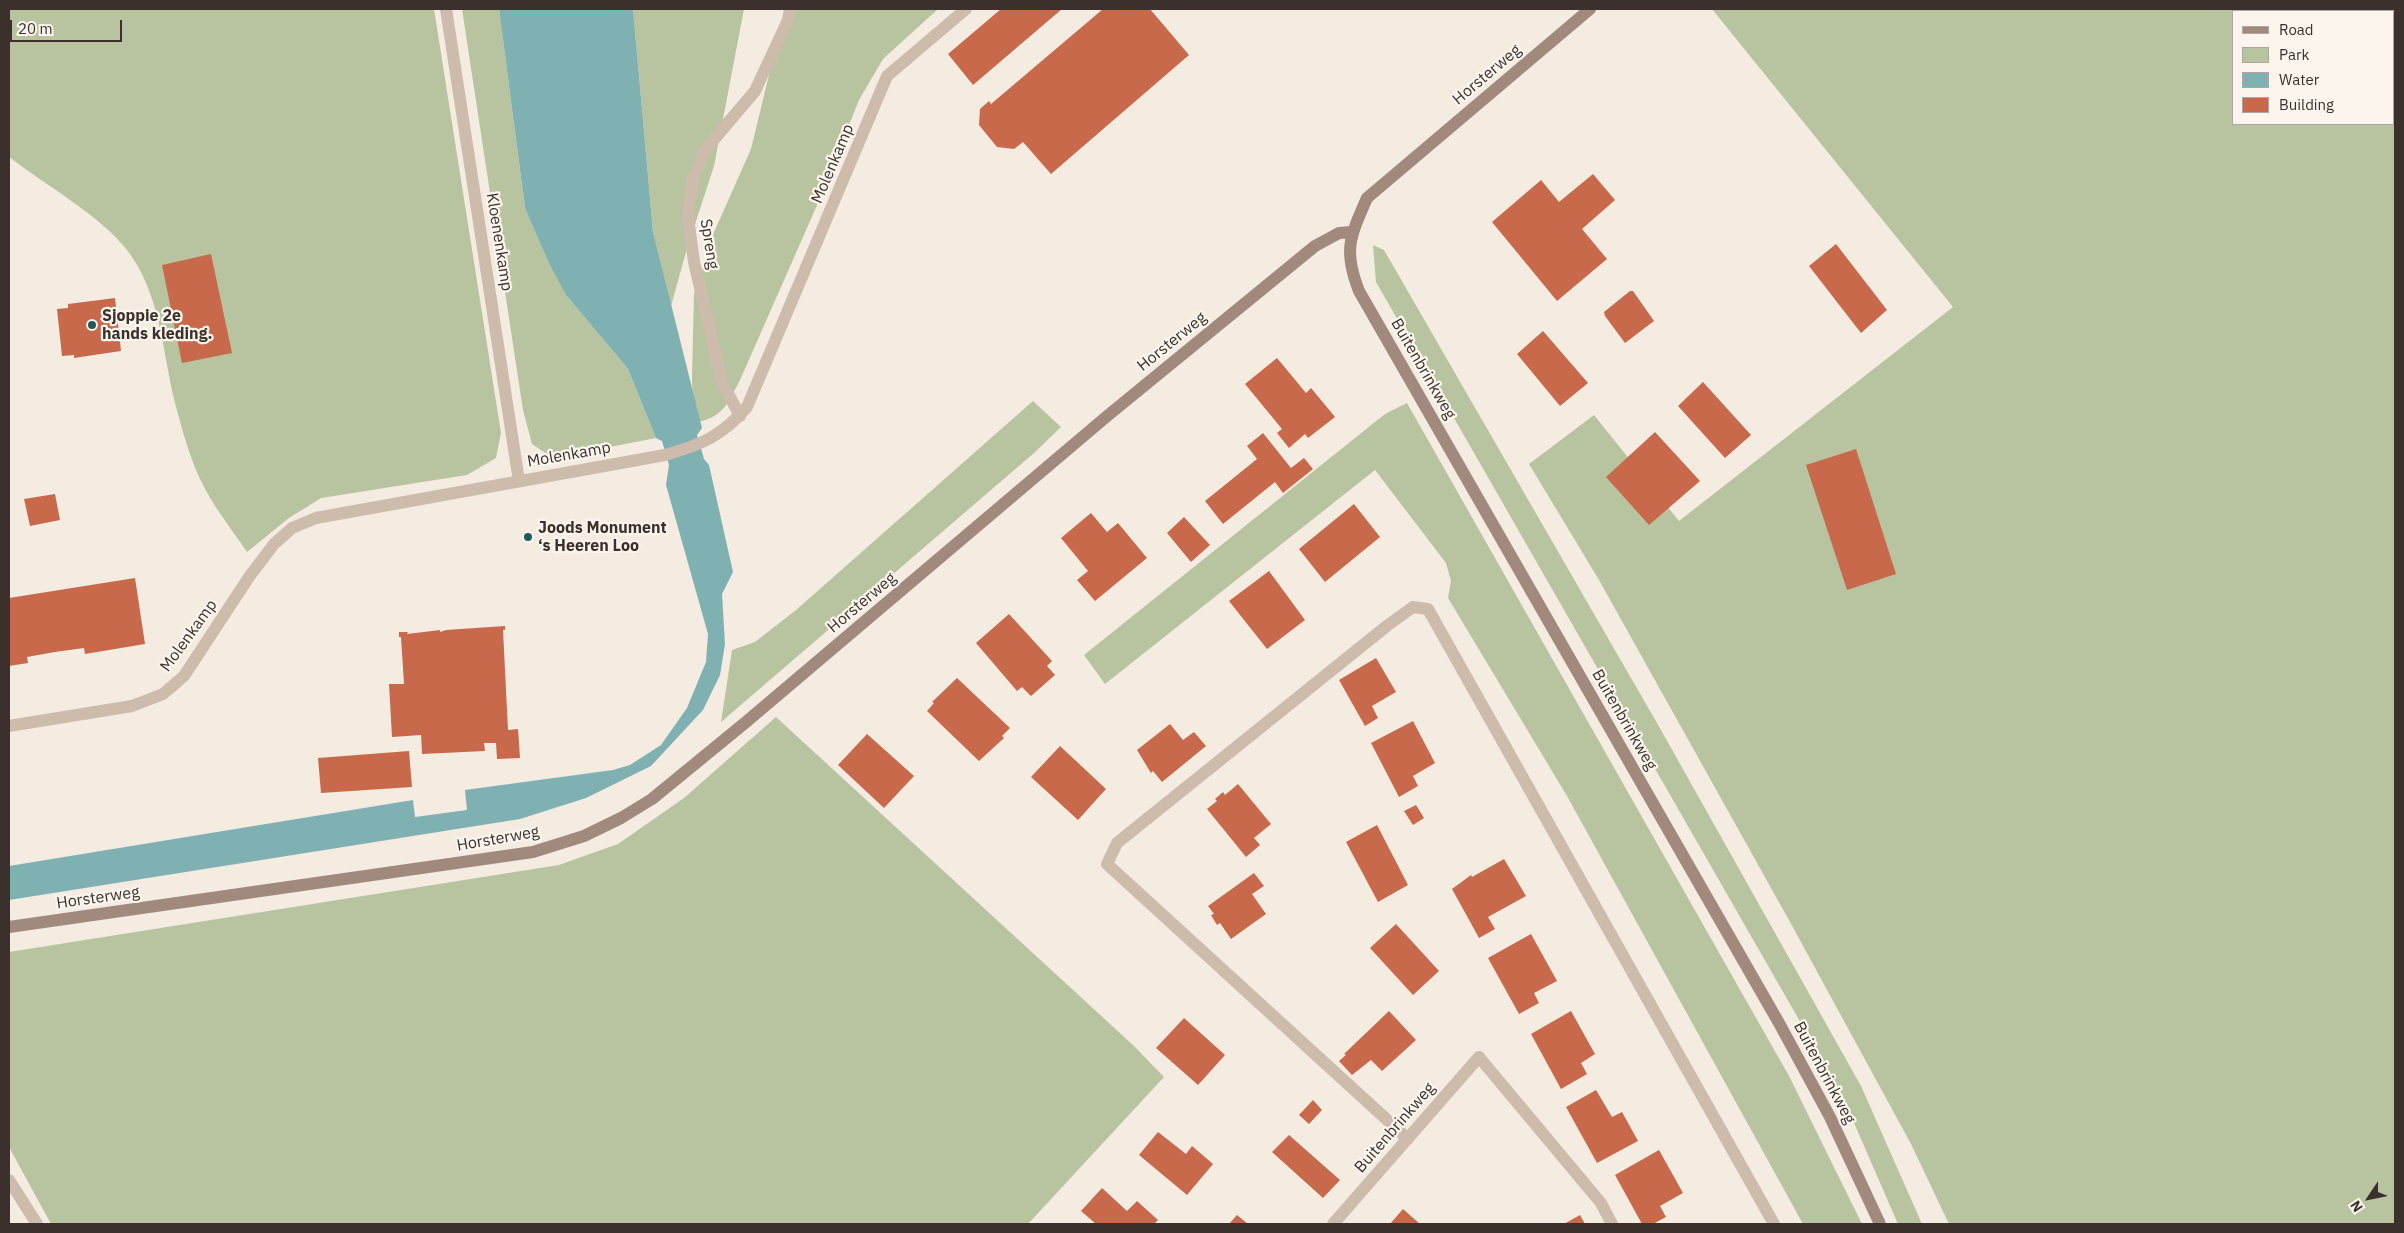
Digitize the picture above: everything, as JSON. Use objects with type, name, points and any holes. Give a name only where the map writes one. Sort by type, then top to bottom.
[{"type":"street","name":"Kloenenkamp","points":[[446,9],[519,481]]},
{"type":"street","name":"Spreng","points":[[740,416],[722,382],[694,262],[688,217],[693,178],[705,150],[754,91],[788,20],[790,9]]},
{"type":"street","name":"Molenkamp","points":[[9,726],[132,706],[163,694],[184,676],[249,577],[274,544],[292,528],[316,518],[665,455],[700,445],[723,431],[747,407],[887,76],[966,9]]},
{"type":"street","name":"Horsterweg","points":[[9,927],[533,852],[584,836],[621,818],[652,798],[746,722],[1098,424],[1315,246],[1340,233],[1352,232],[1367,198],[1590,9]]},
{"type":"street","name":"Buitenbrinkweg","points":[[1352,232],[1349,255],[1351,270],[1359,291],[1779,1023],[1830,1118],[1880,1224]]},
{"type":"street","points":[[1408,1138],[1107,864],[1117,843],[1388,624],[1413,607],[1428,609],[1774,1224]]},
{"type":"street","name":"Buitenbrinkweg","points":[[1333,1224],[1479,1057],[1601,1203],[1612,1224]]},
{"type":"street","points":[[9,1180],[37,1224]]},
{"type":"green space","points":[[9,9],[434,9],[501,433],[496,458],[467,475],[321,498],[289,518],[247,552],[210,498],[192,461],[175,403],[154,304],[138,267],[127,250],[103,225],[9,157]]},
{"type":"green space","points":[[462,9],[499,9],[525,208],[566,295],[628,369],[656,438],[553,458],[532,444],[523,410]]},
{"type":"green space","points":[[633,9],[744,9],[714,166],[686,252],[671,306],[653,232]]},
{"type":"green space","points":[[785,9],[938,9],[883,59],[859,100],[818,203],[740,380],[727,403],[718,414],[703,421],[693,423],[694,294],[711,239],[751,149]]},
{"type":"green space","points":[[1712,9],[2313,9],[2232,10],[2232,125],[2394,125],[2394,10],[2330,10],[2395,9],[2395,1224],[1949,1224],[1911,1144],[1790,922],[1599,580],[1529,464],[1594,415],[1679,521],[1953,307]]},
{"type":"green space","points":[[1373,245],[1384,250],[1661,730],[1861,1086],[1922,1224],[1898,1224],[1841,1093],[1376,282]]},
{"type":"green space","points":[[1033,401],[1061,427],[1034,453],[721,722],[732,650],[755,642],[796,610]]},
{"type":"green space","points":[[1407,403],[1789,1076],[1862,1224],[1803,1224],[1567,796],[1448,598],[1451,581],[1446,563],[1375,470],[1105,684],[1084,655],[1385,414]]},
{"type":"green space","points":[[776,717],[1134,1046],[1164,1077],[1028,1224],[51,1224],[9,1147],[9,952],[559,865],[618,844],[684,798]]},
{"type":"water","points":[[499,9],[633,9],[653,232],[702,428],[697,435],[704,459],[709,465],[733,572],[722,594],[725,644],[720,675],[703,710],[651,766],[586,798],[520,819],[9,900],[9,866],[413,800],[415,817],[467,810],[465,790],[613,770],[630,765],[661,745],[687,708],[706,662],[708,634],[666,485],[669,465],[662,441],[656,438],[628,369],[566,295],[550,265],[525,208]]},
{"type":"building","points":[[1001,9],[1062,9],[973,85],[948,54]]},
{"type":"building","points":[[1103,9],[1150,9],[1189,55],[1051,174],[1023,142],[1014,149],[997,147],[979,125],[980,109],[989,101],[991,104]]},
{"type":"building","points":[[1593,174],[1615,200],[1582,229],[1607,259],[1557,301],[1492,222],[1541,180],[1559,202]]},
{"type":"building","points":[[1836,244],[1887,310],[1861,333],[1809,266]]},
{"type":"building","points":[[211,254],[232,353],[182,363],[162,265]]},
{"type":"building","points":[[1630,291],[1633,291],[1654,321],[1625,343],[1604,312]]},
{"type":"building","points":[[115,298],[121,351],[74,358],[74,355],[62,356],[57,309],[68,308],[68,304]]},
{"type":"building","points":[[1543,331],[1588,383],[1560,406],[1517,354]]},
{"type":"building","points":[[1277,358],[1306,393],[1311,388],[1335,417],[1308,438],[1305,434],[1289,448],[1277,433],[1282,429],[1245,384]]},
{"type":"building","points":[[1703,382],[1751,435],[1725,458],[1678,406]]},
{"type":"building","points":[[1655,432],[1700,481],[1649,525],[1606,477]]},
{"type":"building","points":[[1263,433],[1291,468],[1304,458],[1313,469],[1283,493],[1275,482],[1223,524],[1205,501],[1257,459],[1247,446]]},
{"type":"building","points":[[1856,449],[1896,574],[1847,590],[1806,465]]},
{"type":"building","points":[[55,494],[60,520],[30,526],[24,499]]},
{"type":"building","points":[[1354,504],[1380,537],[1325,582],[1299,549]]},
{"type":"building","points":[[1091,513],[1107,532],[1118,523],[1147,558],[1095,601],[1077,580],[1088,571],[1061,538]]},
{"type":"building","points":[[1184,517],[1210,545],[1191,562],[1167,533]]},
{"type":"building","points":[[1269,571],[1305,620],[1267,649],[1229,601]]},
{"type":"building","points":[[135,578],[145,644],[85,654],[84,648],[55,652],[27,657],[28,663],[9,666],[9,598]]},
{"type":"building","points":[[1009,614],[1052,661],[1047,666],[1055,675],[1031,696],[1022,687],[1017,691],[976,643]]},
{"type":"building","points":[[505,626],[505,630],[503,630],[508,730],[518,729],[520,758],[497,759],[496,743],[484,743],[485,751],[422,754],[421,735],[392,737],[389,684],[404,684],[401,637],[399,637],[399,632],[408,632],[407,634]]},
{"type":"building","points":[[1376,658],[1396,692],[1372,706],[1378,718],[1365,726],[1339,680]]},
{"type":"building","points":[[957,678],[1010,728],[1002,736],[1004,738],[979,761],[927,711],[934,703],[932,702]]},
{"type":"building","points":[[1413,721],[1435,763],[1413,776],[1418,786],[1399,797],[1371,743]]},
{"type":"building","points":[[1170,724],[1183,740],[1194,732],[1206,746],[1162,782],[1153,771],[1151,773],[1137,750]]},
{"type":"building","points":[[867,734],[914,776],[884,808],[838,765]]},
{"type":"building","points":[[1060,746],[1106,789],[1078,820],[1031,777]]},
{"type":"building","points":[[409,751],[412,787],[321,793],[318,758]]},
{"type":"building","points":[[1238,784],[1271,824],[1254,838],[1260,845],[1246,857],[1207,809],[1217,801],[1215,799],[1223,792],[1225,795]]},
{"type":"building","points":[[1416,805],[1424,818],[1413,825],[1404,811]]},
{"type":"building","points":[[1377,825],[1408,885],[1378,902],[1346,842]]},
{"type":"building","points":[[1504,859],[1526,896],[1488,917],[1495,929],[1479,938],[1452,889],[1471,875],[1472,877]]},
{"type":"building","points":[[1254,873],[1264,886],[1252,894],[1266,914],[1231,939],[1220,923],[1217,925],[1211,915],[1214,914],[1208,906]]},
{"type":"building","points":[[1396,924],[1439,971],[1413,995],[1370,948]]},
{"type":"building","points":[[1531,934],[1557,981],[1534,993],[1539,1003],[1519,1014],[1488,958]]},
{"type":"building","points":[[1389,1011],[1416,1040],[1382,1071],[1371,1060],[1352,1075],[1339,1061]]},
{"type":"building","points":[[1571,1011],[1595,1054],[1581,1063],[1587,1074],[1561,1089],[1531,1034]]},
{"type":"building","points":[[1184,1018],[1225,1055],[1198,1085],[1156,1048]]},
{"type":"building","points":[[1596,1090],[1612,1117],[1622,1112],[1638,1141],[1597,1163],[1566,1107]]},
{"type":"building","points":[[1313,1100],[1322,1110],[1309,1124],[1299,1115]]},
{"type":"building","points":[[1158,1132],[1186,1154],[1192,1146],[1213,1164],[1187,1195],[1139,1155]]},
{"type":"building","points":[[1289,1135],[1340,1180],[1323,1198],[1272,1152]]},
{"type":"building","points":[[1659,1150],[1683,1193],[1660,1206],[1666,1217],[1653,1224],[1642,1224],[1615,1175]]},
{"type":"building","points":[[1102,1188],[1127,1211],[1137,1201],[1158,1220],[1154,1224],[1096,1224],[1081,1211]]},
{"type":"building","points":[[1403,1209],[1420,1224],[1390,1224]]},
{"type":"building","points":[[1237,1215],[1248,1224],[1229,1224]]},
{"type":"building","points":[[1580,1215],[1585,1224],[1564,1224]]},
{"type":"place","name":"Sjoppie 2e hands kleding.","points":[[92,325]]},
{"type":"place","name":"Joods Monument ‘s Heeren Loo","points":[[528,537]]}]
